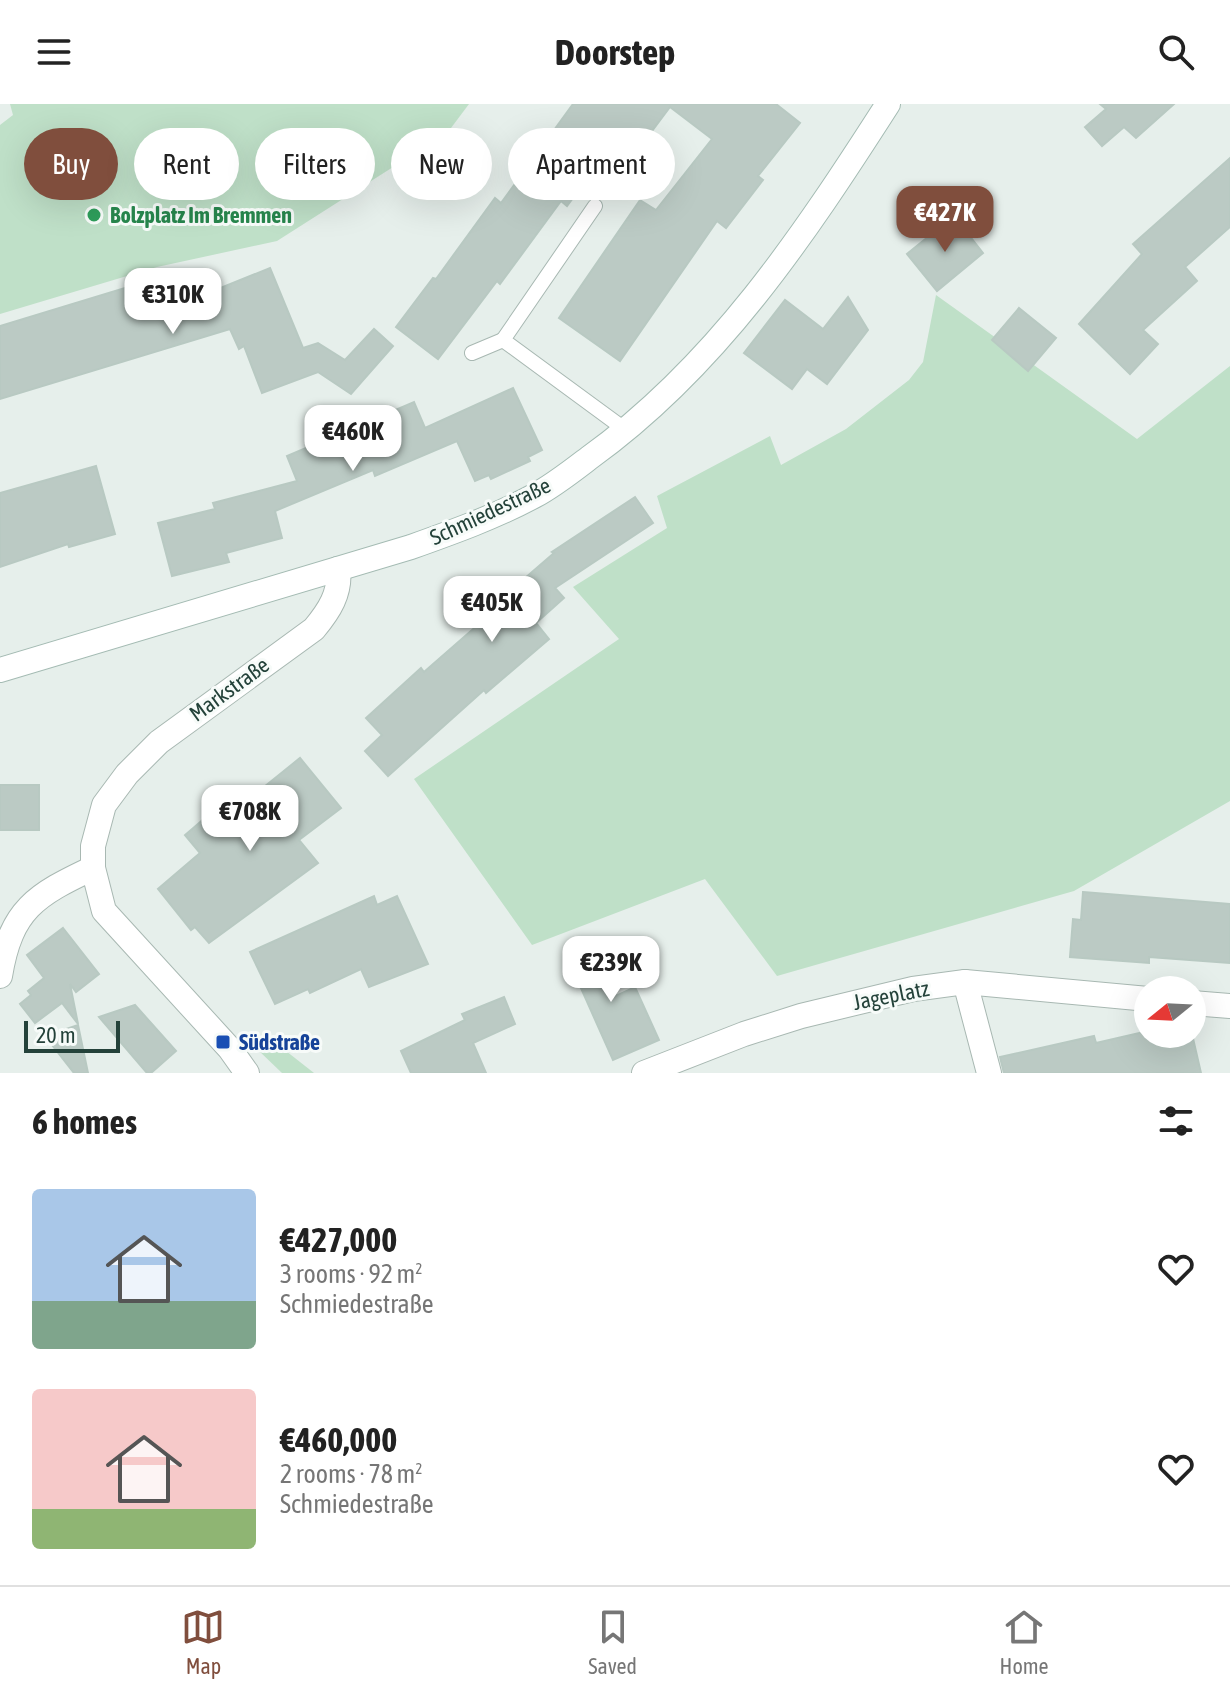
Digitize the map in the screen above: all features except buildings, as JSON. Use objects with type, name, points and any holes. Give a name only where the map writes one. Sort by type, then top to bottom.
[{"type":"street","name":"Schmiedestraße","points":[[0,670],[450,533],[523,501],[570,473],[627,431],[681,381],[724,335],[790,252],[879,108]]},
{"type":"street","name":"Markstraße","points":[[93,868],[93,846],[104,805],[127,774],[169,733],[314,629],[329,611],[340,583],[338,569]]},
{"type":"street","points":[[0,976],[10,938],[27,906],[49,889],[93,868],[104,911],[242,1065],[257,1073]]},
{"type":"street","points":[[965,982],[989,1073]]},
{"type":"street","name":"Jageplatz","points":[[644,1073],[744,1034],[801,1016],[913,989],[965,982],[1134,998]]},
{"type":"street","points":[[1206,1004],[1230,1006]]},
{"type":"lane","points":[[472,353],[503,340],[595,206]]},
{"type":"lane","points":[[503,340],[627,431]]},
{"type":"green space","points":[[10,104],[469,104],[451,128],[391,128],[391,168],[375,179],[375,128],[255,128],[255,200],[341,200],[277,241],[157,267],[0,314],[0,125],[13,115]]},
{"type":"green space","points":[[936,295],[1137,439],[1230,366],[1230,801],[1074,891],[777,976],[705,879],[532,945],[414,779],[619,639],[573,587],[667,528],[657,496],[770,436],[781,465],[846,429],[909,380],[923,362]]},
{"type":"green space","points":[[272,1040],[314,1073],[282,1073],[257,1049]]},
{"type":"place","name":"Bolzplatz Im Bremmen","points":[[94,215]]},
{"type":"place","name":"Südstraße","points":[[223,1042]]}]
